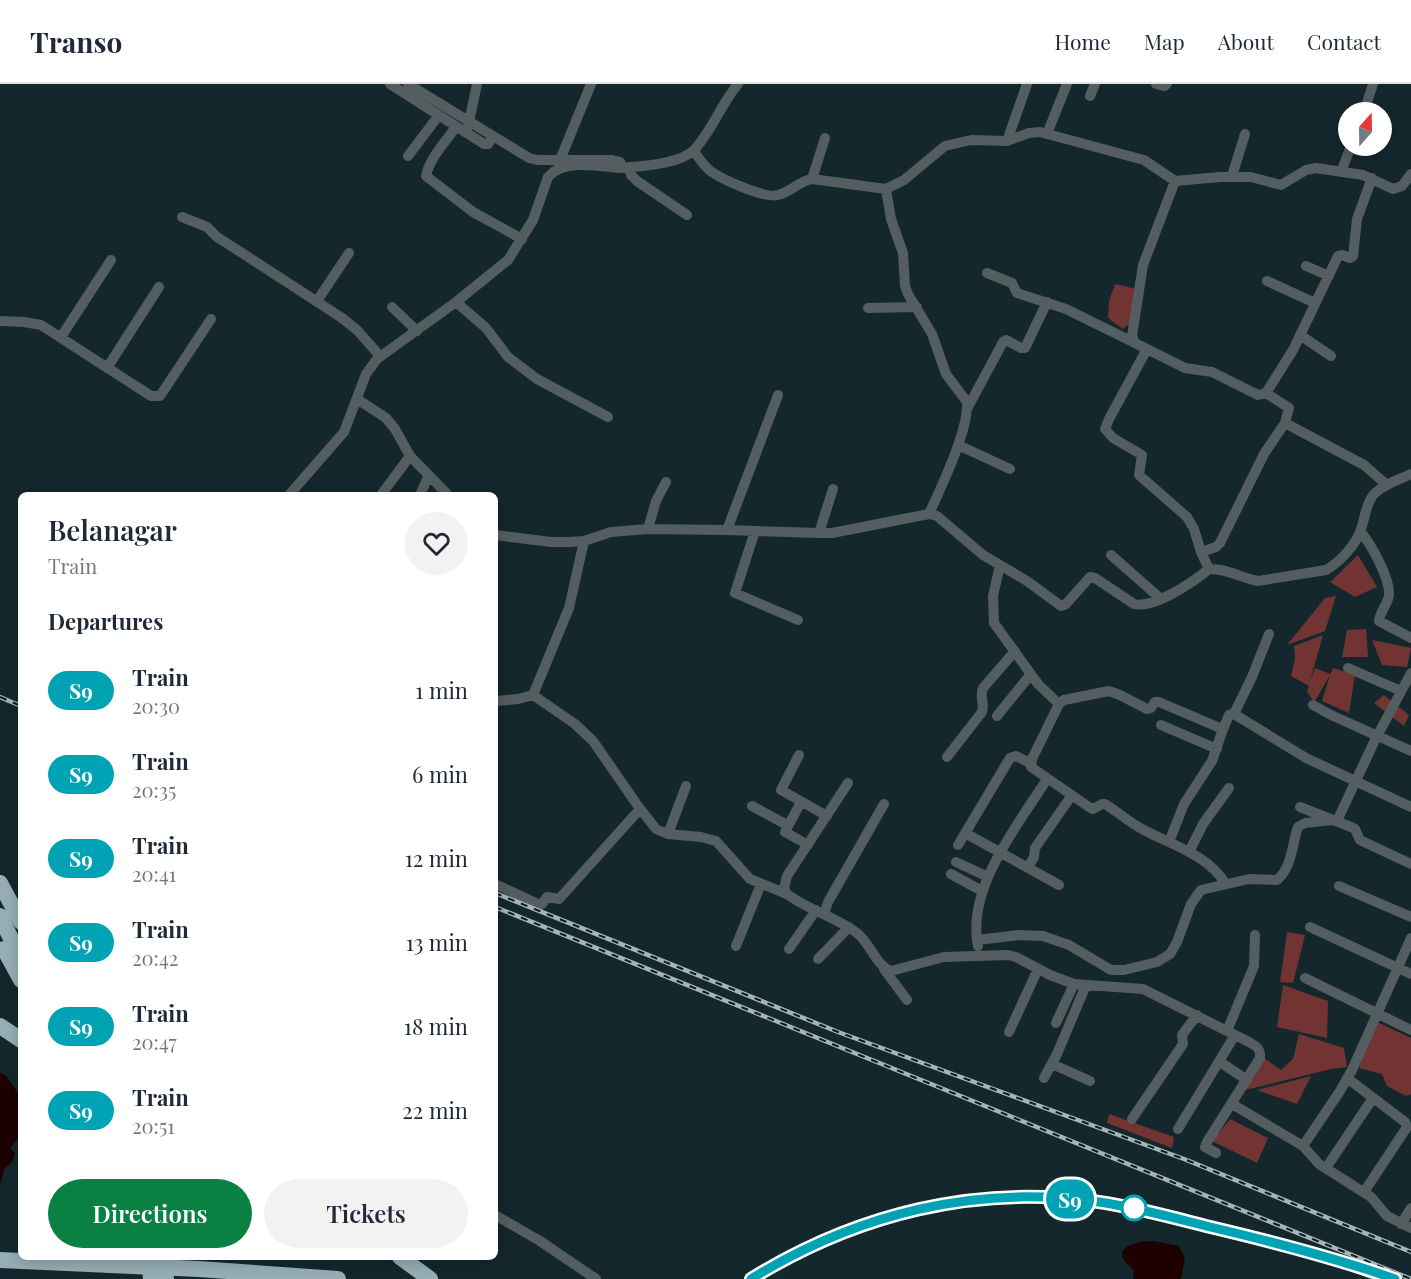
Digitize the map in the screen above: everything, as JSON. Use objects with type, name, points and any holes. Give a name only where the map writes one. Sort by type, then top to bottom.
[{"type":"highway","points":[[0,884],[18,917]]},
{"type":"highway","points":[[0,916],[18,953]]},
{"type":"highway","points":[[0,940],[18,974]]},
{"type":"highway","points":[[0,1026],[18,1038]]},
{"type":"highway","points":[[0,1260],[199,1269],[338,1279]]},
{"type":"highway","points":[[149,1260],[151,1279]]},
{"type":"highway","points":[[163,1260],[165,1279]]},
{"type":"highway","points":[[404,1260],[430,1279]]},
{"type":"highway","points":[[0,1270],[190,1279]]},
{"type":"street","points":[[390,84],[486,145],[493,136]]},
{"type":"street","points":[[408,84],[529,158],[620,162],[637,181],[687,215]]},
{"type":"street","points":[[466,134],[477,84]]},
{"type":"street","points":[[560,160],[591,84]]},
{"type":"street","points":[[293,492],[340,439],[366,374],[380,356],[456,302],[508,260],[533,220],[548,177],[553,171],[567,166],[626,167],[678,159],[694,151],[722,105],[738,84]]},
{"type":"street","points":[[1007,141],[1027,84]]},
{"type":"street","points":[[1047,134],[1067,84]]},
{"type":"street","points":[[1090,96],[1095,84]]},
{"type":"street","points":[[1156,84],[1163,86],[1167,84]]},
{"type":"street","points":[[1367,102],[1373,84]]},
{"type":"street","points":[[408,156],[439,115]]},
{"type":"street","points":[[456,127],[437,153],[426,176],[473,213],[522,239]]},
{"type":"street","points":[[694,151],[712,172],[736,184],[770,195],[778,195],[812,179],[885,189],[904,180],[945,146],[972,141],[1007,141],[1029,133],[1047,134],[1144,160],[1175,181],[1232,176],[1251,177],[1281,185],[1311,168],[1363,175],[1393,189],[1398,189],[1411,174]]},
{"type":"street","points":[[1232,176],[1245,134]]},
{"type":"street","points":[[812,179],[825,138]]},
{"type":"street","points":[[1341,172],[1347,156]]},
{"type":"street","points":[[987,273],[1012,283],[1017,293],[1047,302],[1111,330],[1185,368],[1212,372],[1258,395],[1266,393],[1300,335],[1340,254],[1350,258],[1353,256],[1357,219],[1372,178]]},
{"type":"street","points":[[1135,343],[1132,336],[1143,265],[1175,181]]},
{"type":"street","points":[[885,189],[891,219],[903,254],[905,286],[932,334],[946,374],[964,397],[967,409]]},
{"type":"street","points":[[182,217],[207,227],[217,237],[351,324],[380,356]]},
{"type":"street","points":[[317,301],[349,253]]},
{"type":"street","points":[[61,337],[111,260]]},
{"type":"street","points":[[1305,266],[1329,276]]},
{"type":"street","points":[[1267,281],[1316,303]]},
{"type":"street","points":[[107,368],[159,287]]},
{"type":"street","points":[[456,302],[486,328],[508,357],[537,379],[608,417]]},
{"type":"street","points":[[929,514],[958,445],[967,409],[1003,342],[1006,340],[1025,348],[1047,302]]},
{"type":"street","points":[[392,308],[417,331]]},
{"type":"street","points":[[868,308],[917,308]]},
{"type":"street","points":[[0,321],[33,322],[61,337],[151,396],[160,396],[211,319]]},
{"type":"street","points":[[1300,335],[1331,356]]},
{"type":"street","points":[[1147,349],[1108,419],[1105,429],[1113,438],[1142,455],[1139,475],[1188,517],[1209,569]]},
{"type":"street","points":[[1201,552],[1216,548],[1220,543],[1264,454],[1285,423],[1289,408],[1266,393]]},
{"type":"street","points":[[727,530],[778,394]]},
{"type":"street","points":[[357,399],[386,418],[410,456],[445,492]]},
{"type":"street","points":[[1285,423],[1364,465],[1387,485]]},
{"type":"street","points":[[958,445],[1010,469]]},
{"type":"street","points":[[383,492],[410,456]]},
{"type":"street","points":[[498,535],[551,542],[584,541],[605,533],[648,529],[832,533],[929,514],[937,516],[983,555],[1028,581],[1061,606],[1066,604],[1090,577],[1134,604],[1146,605],[1161,599],[1209,569],[1216,568],[1258,581],[1318,572],[1333,566],[1349,549],[1360,531],[1373,496],[1387,485],[1411,474]]},
{"type":"street","points":[[421,492],[428,477]]},
{"type":"street","points":[[648,529],[656,501],[666,482]]},
{"type":"street","points":[[819,533],[833,489]]},
{"type":"street","points":[[755,531],[735,593],[798,620]]},
{"type":"street","points":[[1360,531],[1374,549],[1388,590],[1388,598],[1380,613],[1379,621],[1411,638]]},
{"type":"street","points":[[498,701],[518,699],[535,691],[569,608],[584,541]]},
{"type":"street","points":[[1111,555],[1161,599]]},
{"type":"street","points":[[1000,565],[993,596],[992,618],[1030,674],[1059,704]]},
{"type":"street","points":[[1167,841],[1184,804],[1209,767],[1229,715],[1234,714],[1269,634]]},
{"type":"street","points":[[947,757],[982,712],[983,688],[1016,651]]},
{"type":"street","points":[[1348,668],[1401,691]]},
{"type":"street","points":[[1335,820],[1411,673]]},
{"type":"street","points":[[997,717],[1030,674]]},
{"type":"street","points":[[535,691],[593,741],[656,829],[716,842],[744,874],[761,884],[785,888],[824,909],[864,939],[907,1000]]},
{"type":"street","points":[[1030,763],[1059,704],[1071,697],[1109,691],[1147,709],[1158,702],[1223,729]]},
{"type":"street","points":[[1313,705],[1411,752]]},
{"type":"street","points":[[1234,714],[1306,758],[1411,807]]},
{"type":"street","points":[[1161,725],[1217,748]]},
{"type":"street","points":[[799,755],[781,790],[826,816]]},
{"type":"street","points":[[958,845],[1010,758],[1016,756],[1030,763],[1034,770],[1093,809],[1105,804],[1146,831],[1189,852],[1214,868],[1225,883]]},
{"type":"street","points":[[978,948],[976,926],[982,891],[987,877],[1047,779]]},
{"type":"street","points":[[785,888],[808,845],[848,783]]},
{"type":"street","points":[[669,832],[686,786]]},
{"type":"street","points":[[1189,852],[1203,824],[1229,788]]},
{"type":"street","points":[[1028,867],[1034,857],[1035,848],[1071,795]]},
{"type":"street","points":[[801,802],[785,832],[808,845]]},
{"type":"street","points":[[789,949],[824,909],[884,804]]},
{"type":"street","points":[[752,806],[787,825]]},
{"type":"street","points":[[1300,807],[1355,829],[1360,840],[1411,864]]},
{"type":"street","points":[[498,885],[540,905],[547,897],[559,899],[640,809]]},
{"type":"street","points":[[884,969],[897,971],[924,961],[1030,935],[1043,936],[1069,945],[1111,970],[1135,968],[1157,962],[1170,954],[1196,896],[1206,888],[1257,878],[1277,880],[1289,861],[1298,827],[1305,823],[1335,820]]},
{"type":"street","points":[[965,833],[1059,885]]},
{"type":"street","points":[[956,862],[987,877]]},
{"type":"street","points":[[951,874],[982,891]]},
{"type":"street","points":[[736,946],[761,884]]},
{"type":"street","points":[[1339,885],[1411,917]]},
{"type":"street","points":[[818,959],[849,927]]},
{"type":"street","points":[[1310,927],[1411,974]]},
{"type":"street","points":[[1178,1129],[1220,1062],[1254,966],[1255,935]]},
{"type":"street","points":[[1302,1146],[1347,1078],[1411,938]]},
{"type":"street","points":[[978,948],[1016,957],[1074,984],[1143,989],[1258,1047],[1261,1052],[1256,1066],[1205,1147],[1216,1154]]},
{"type":"street","points":[[1009,1032],[1038,969]]},
{"type":"street","points":[[1305,978],[1411,1030]]},
{"type":"street","points":[[1056,1023],[1074,984]]},
{"type":"street","points":[[1044,1078],[1086,984]]},
{"type":"street","points":[[1132,1119],[1183,1044],[1182,1035],[1197,1015]]},
{"type":"street","points":[[1220,1062],[1247,1080]]},
{"type":"street","points":[[1052,1064],[1090,1081]]},
{"type":"street","points":[[1347,1078],[1405,1122],[1407,1127],[1364,1192]]},
{"type":"street","points":[[1326,1168],[1373,1098]]},
{"type":"street","points":[[1232,1104],[1302,1146],[1326,1168],[1379,1204],[1387,1216],[1406,1226],[1411,1208]]},
{"type":"street","points":[[498,1217],[540,1241],[596,1279]]},
{"type":"shaded area","points":[[1115,284],[1137,289],[1132,322],[1123,329],[1108,318],[1109,301]]},
{"type":"shaded area","points":[[1358,555],[1377,587],[1355,597],[1330,582]]},
{"type":"shaded area","points":[[1336,596],[1325,631],[1287,645],[1325,598]]},
{"type":"shaded area","points":[[1366,629],[1368,657],[1342,657],[1347,630]]},
{"type":"shaded area","points":[[1323,635],[1310,681],[1315,668],[1330,674],[1333,668],[1355,675],[1349,713],[1322,701],[1330,675],[1314,703],[1307,691],[1309,686],[1291,676],[1295,659],[1294,646]]},
{"type":"shaded area","points":[[1372,640],[1411,648],[1407,667],[1382,665]]},
{"type":"shaded area","points":[[1384,695],[1409,715],[1404,726],[1374,703]]},
{"type":"shaded area","points":[[1287,932],[1305,935],[1293,983],[1280,982]]},
{"type":"shaded area","points":[[1283,985],[1328,1001],[1327,1038],[1277,1027]]},
{"type":"shaded area","points":[[1377,1022],[1411,1038],[1411,1094],[1406,1096],[1387,1086],[1382,1074],[1359,1068],[1367,1042]]},
{"type":"shaded area","points":[[1299,1034],[1344,1048],[1347,1067],[1245,1090],[1264,1058],[1281,1070],[1293,1059]]},
{"type":"shaded area","points":[[0,1073],[6,1076],[18,1093],[18,1139],[10,1148],[15,1153],[12,1162],[4,1169],[0,1185]]},
{"type":"shaded area","points":[[1311,1076],[1297,1104],[1257,1090]]},
{"type":"shaded area","points":[[1109,1114],[1174,1137],[1172,1148],[1107,1123]]},
{"type":"shaded area","points":[[1230,1119],[1268,1138],[1257,1163],[1212,1141]]},
{"type":"shaded area","points":[[1153,1241],[1179,1246],[1185,1258],[1181,1279],[1133,1279],[1134,1271],[1124,1260],[1123,1250],[1132,1244]]},
{"type":"railway","points":[[0,697],[18,705]]},
{"type":"railway","points":[[498,894],[838,1032],[1184,1159],[1411,1252]]},
{"type":"railway","points":[[498,908],[1411,1279]]},
{"type":"railway","points":[[751,1279],[791,1256],[874,1221],[918,1209],[962,1201],[1007,1197],[1053,1197],[1129,1207],[1291,1247],[1363,1268]]},
{"type":"railway","points":[[1353,1270],[1378,1279]]},
{"type":"train","name":"S9","points":[[751,1279],[792,1254],[859,1225],[930,1206],[1002,1197],[1051,1197],[1124,1206],[1306,1251],[1395,1279]]}]
